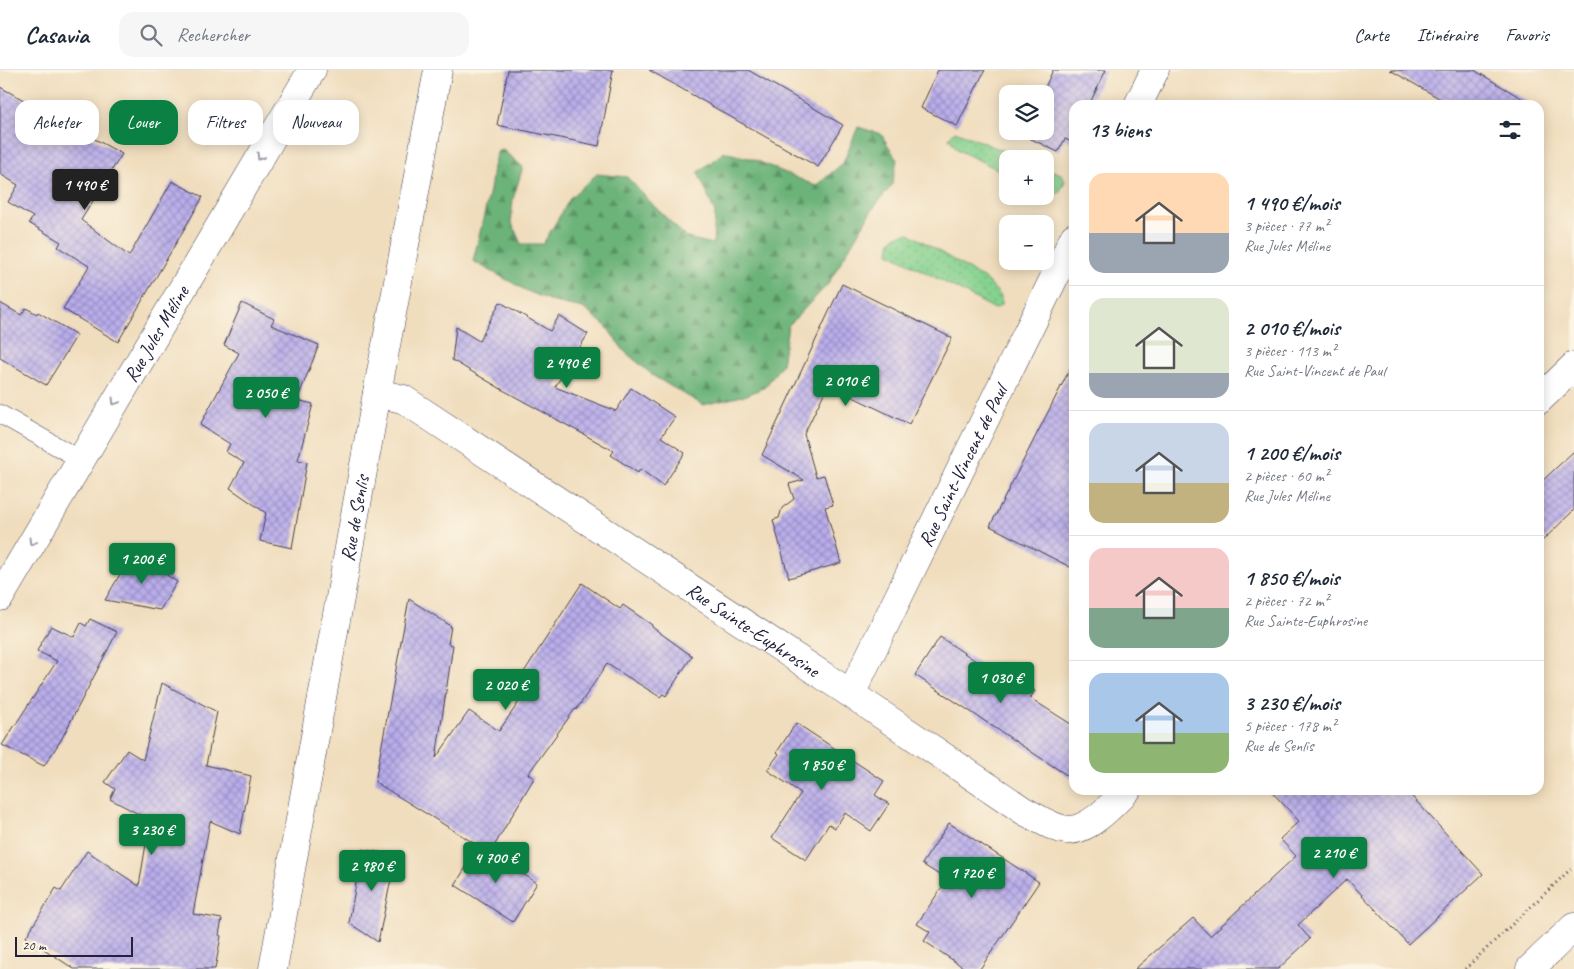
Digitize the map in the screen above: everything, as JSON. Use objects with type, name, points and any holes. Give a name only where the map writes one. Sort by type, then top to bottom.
[{"type":"street","name":"Rue Jules Méline","points":[[0,597],[312,70]]},
{"type":"street","name":"Rue de Senlis","points":[[273,969],[377,393],[438,70]]},
{"type":"street","points":[[1140,100],[1155,70]]},
{"type":"street","name":"Rue Saint-Vincent de Paul","points":[[851,694],[1069,247]]},
{"type":"street","points":[[1544,395],[1574,366]]},
{"type":"street","name":"Rue Sainte-Euphrosine","points":[[377,393],[403,399],[851,694],[1024,811],[1050,825],[1068,830],[1088,825],[1122,795]]},
{"type":"street","points":[[1530,969],[1574,927]]},
{"type":"lane","points":[[0,414],[81,460]]},
{"type":"path","points":[[1464,969],[1574,866]]},
{"type":"green space","points":[[858,127],[881,134],[897,160],[892,185],[872,210],[828,284],[788,326],[782,364],[765,387],[747,395],[703,405],[655,377],[624,351],[606,326],[583,308],[554,302],[527,291],[473,261],[490,190],[494,161],[498,151],[503,150],[523,167],[513,199],[511,221],[521,244],[543,244],[571,197],[597,174],[627,177],[687,238],[713,244],[715,213],[698,172],[724,152],[753,159],[816,186],[843,163]]},
{"type":"green space","points":[[955,131],[1001,150],[999,150],[999,170],[958,150],[949,138]]},
{"type":"green space","points":[[1054,171],[1061,174],[1065,181],[1059,193],[1054,195]]},
{"type":"green space","points":[[909,233],[986,280],[1001,296],[1001,305],[995,309],[889,253],[891,240],[896,236]]},
{"type":"building","points":[[508,70],[613,70],[599,146],[497,125]]},
{"type":"building","points":[[649,70],[748,70],[843,125],[818,167]]},
{"type":"building","points":[[938,70],[985,70],[957,126],[921,108]]},
{"type":"building","points":[[1053,70],[1106,70],[1091,100],[1069,100],[1069,141],[1065,139],[1058,152],[1033,140],[1054,140],[1054,85],[1046,85]]},
{"type":"building","points":[[1390,70],[1474,70],[1525,100],[1442,100]]},
{"type":"building","points":[[0,87],[24,100],[15,100],[15,145],[99,145],[99,141],[122,154],[81,220],[129,256],[172,181],[203,197],[118,342],[63,309],[89,266],[58,247],[61,242],[29,223],[33,217],[8,202],[18,185],[0,174]]},
{"type":"building","points":[[842,284],[952,338],[909,424],[828,385],[804,434],[816,477],[824,475],[833,505],[825,507],[841,563],[789,578],[773,520],[779,518],[782,508],[794,499],[789,484],[804,480],[762,455]]},
{"type":"building","points":[[500,302],[550,331],[559,316],[588,334],[555,387],[616,411],[631,388],[675,417],[661,437],[685,453],[663,486],[640,469],[638,473],[611,455],[614,451],[452,360],[456,327],[479,341]]},
{"type":"building","points":[[0,303],[21,315],[26,308],[37,314],[38,312],[77,335],[46,385],[0,358]]},
{"type":"building","points":[[242,303],[274,319],[271,325],[319,345],[297,400],[313,404],[298,460],[307,462],[292,548],[260,541],[266,513],[230,488],[244,463],[226,452],[230,444],[200,425],[239,353],[224,345]]},
{"type":"building","points":[[1069,371],[1069,566],[990,526]]},
{"type":"building","points":[[1574,451],[1574,510],[1544,539],[1544,479]]},
{"type":"building","points":[[133,552],[177,582],[160,610],[105,600]]},
{"type":"building","points":[[582,583],[620,609],[623,605],[692,656],[666,696],[663,694],[660,697],[607,664],[576,710],[528,774],[534,778],[490,853],[375,782],[409,599],[451,626],[448,644],[453,645],[436,758],[469,711],[499,731],[534,680],[524,672]]},
{"type":"building","points":[[90,619],[117,632],[61,740],[44,766],[2,745],[57,661],[37,651],[51,626],[74,637],[81,623],[86,626]]},
{"type":"building","points":[[940,637],[997,675],[1001,669],[1035,691],[1030,698],[1069,723],[1069,777],[915,675]]},
{"type":"building","points":[[162,683],[217,712],[206,765],[251,776],[240,834],[210,821],[193,914],[222,919],[215,969],[74,969],[26,937],[56,888],[61,891],[87,851],[139,886],[150,820],[110,799],[115,789],[105,782],[127,750],[143,760]]},
{"type":"building","points":[[796,723],[884,781],[875,795],[889,804],[871,831],[845,813],[835,828],[829,824],[806,860],[772,838],[801,793],[767,770],[779,754],[777,752]]},
{"type":"building","points":[[1275,795],[1411,795],[1483,874],[1408,944],[1347,879],[1298,925],[1310,939],[1278,969],[1135,969],[1193,918],[1210,936],[1296,856],[1280,839],[1299,821]]},
{"type":"building","points":[[949,823],[1039,882],[980,969],[966,969],[924,941],[930,932],[917,924],[947,880],[922,864]]},
{"type":"building","points":[[479,846],[537,883],[513,922],[455,885]]},
{"type":"building","points":[[362,849],[396,855],[378,942],[349,923]]}]
